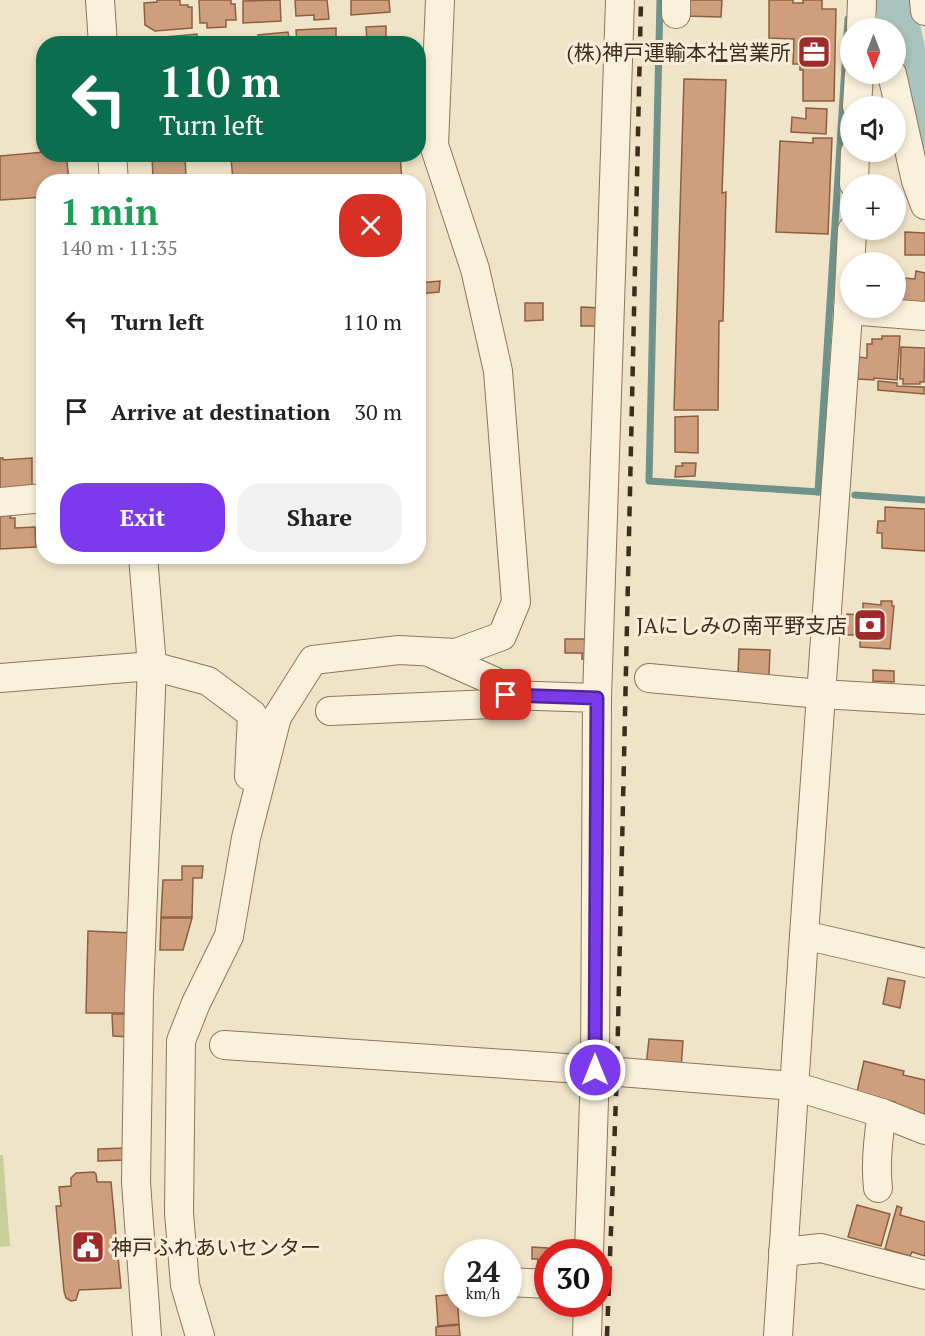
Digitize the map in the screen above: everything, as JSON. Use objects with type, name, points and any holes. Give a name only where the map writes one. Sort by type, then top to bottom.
[{"type":"street","points":[[100,0],[102,36]]},
{"type":"street","points":[[200,1336],[185,1285],[179,1212],[181,1041],[196,1003],[229,936],[246,838],[277,717],[313,660],[399,650],[456,653],[502,636],[516,602],[498,371],[475,268],[434,145],[440,0]]},
{"type":"street","points":[[589,1239],[595,1070],[597,698],[620,0]]},
{"type":"street","points":[[924,0],[925,10]]},
{"type":"street","points":[[894,84],[916,181],[925,204]]},
{"type":"street","points":[[906,315],[925,316]]},
{"type":"street","points":[[778,1336],[847,318]]},
{"type":"street","points":[[0,502],[36,499]]},
{"type":"street","points":[[144,564],[152,666],[136,1182],[147,1336]]},
{"type":"street","points":[[429,652],[498,683],[506,695]]},
{"type":"street","points":[[0,678],[152,666],[208,681],[252,714],[246,838]]},
{"type":"street","points":[[649,678],[820,694],[925,700]]},
{"type":"street","points":[[330,711],[491,704],[506,695],[597,698]]},
{"type":"street","points":[[804,934],[925,963]]},
{"type":"street","points":[[224,1045],[794,1086],[882,1113],[925,1130]]},
{"type":"street","points":[[878,1188],[876,1173],[882,1113]]},
{"type":"street","points":[[783,1252],[821,1248],[925,1275]]},
{"type":"street","points":[[587,1336],[588,1317]]},
{"type":"green space","points":[[0,1155],[3,1155],[10,1246],[0,1247]]},
{"type":"building","points":[[157,0],[180,0],[180,5],[192,7],[192,28],[155,31],[145,25],[144,3],[157,2]]},
{"type":"building","points":[[199,0],[231,0],[231,4],[235,4],[236,20],[226,20],[226,27],[207,28],[207,23],[200,23]]},
{"type":"building","points":[[280,0],[281,21],[243,23],[243,1]]},
{"type":"building","points":[[295,0],[327,0],[329,19],[314,20],[314,15],[296,16]]},
{"type":"building","points":[[351,0],[389,0],[390,12],[351,15]]},
{"type":"building","points":[[684,0],[722,0],[721,17],[684,16]]},
{"type":"building","name":"(株)神戸運輸本社営業所","points":[[769,0],[793,0],[793,3],[803,3],[803,0],[822,0],[822,9],[836,9],[834,101],[803,101],[803,70],[800,70],[800,64],[793,64],[794,39],[769,38]]},
{"type":"building","points":[[386,26],[386,36],[367,36],[366,27]]},
{"type":"building","points":[[336,28],[336,36],[296,36],[296,30]]},
{"type":"building","points":[[288,32],[289,36],[258,36]]},
{"type":"building","points":[[684,79],[726,80],[722,193],[726,192],[723,321],[719,321],[718,410],[674,410]]},
{"type":"building","points":[[806,108],[827,109],[826,134],[791,132],[792,117],[806,119]]},
{"type":"building","points":[[813,138],[832,138],[828,234],[776,232],[780,141],[813,143]]},
{"type":"building","points":[[36,153],[36,162],[67,162],[68,174],[36,174],[36,198],[0,200],[0,156]]},
{"type":"building","points":[[152,162],[185,162],[186,174],[153,174]]},
{"type":"building","points":[[231,162],[401,162],[401,174],[232,174]]},
{"type":"building","points":[[906,232],[925,233],[925,255],[906,255]]},
{"type":"building","points":[[916,271],[925,273],[925,306],[906,304],[906,278],[915,279]]},
{"type":"building","points":[[440,281],[439,292],[426,293],[426,282]]},
{"type":"building","points":[[525,303],[543,303],[543,320],[525,321]]},
{"type":"building","points":[[581,307],[600,308],[599,326],[581,326]]},
{"type":"building","points":[[882,336],[900,336],[897,380],[858,379],[858,357],[867,358],[867,344],[872,344],[872,339],[882,339]]},
{"type":"building","points":[[901,347],[925,348],[924,382],[903,384],[903,379],[900,379]]},
{"type":"building","points":[[878,381],[897,383],[897,386],[924,387],[924,394],[878,390]]},
{"type":"building","points":[[698,416],[698,453],[675,452],[675,417]]},
{"type":"building","points":[[0,458],[3,460],[32,458],[32,488],[0,490]]},
{"type":"building","points":[[682,463],[696,463],[695,476],[675,477],[676,466],[683,466]]},
{"type":"building","points":[[885,507],[925,509],[925,551],[882,548],[882,533],[877,533],[878,521],[885,521]]},
{"type":"building","points":[[0,515],[11,515],[10,518],[15,518],[15,528],[35,527],[36,547],[0,549]]},
{"type":"building","name":"JAにしみの南平野支店","points":[[881,601],[892,601],[892,606],[894,606],[890,649],[860,647],[860,635],[846,635],[847,614],[863,615],[863,603],[881,605]]},
{"type":"building","points":[[565,639],[590,639],[590,660],[582,659],[582,653],[565,653]]},
{"type":"building","points":[[739,649],[770,650],[769,675],[738,675]]},
{"type":"building","points":[[873,670],[894,671],[894,682],[873,681]]},
{"type":"building","points":[[182,866],[203,866],[202,878],[193,878],[192,917],[161,917],[163,880],[182,880]]},
{"type":"building","points":[[161,918],[192,918],[183,950],[160,950]]},
{"type":"building","points":[[88,931],[133,933],[131,1013],[86,1013]]},
{"type":"building","points":[[888,978],[905,981],[900,1008],[883,1004]]},
{"type":"building","points":[[112,1014],[129,1014],[130,1037],[113,1036]]},
{"type":"building","points":[[649,1039],[683,1041],[681,1069],[646,1067]]},
{"type":"building","points":[[864,1061],[904,1071],[903,1075],[925,1080],[925,1119],[894,1111],[895,1102],[857,1092]]},
{"type":"building","points":[[126,1148],[126,1160],[98,1161],[98,1149]]},
{"type":"building","name":"神戸ふれあいセンター","points":[[94,1172],[97,1182],[111,1182],[121,1288],[79,1290],[76,1300],[71,1301],[66,1298],[64,1291],[56,1206],[61,1206],[59,1187],[71,1186],[71,1178],[76,1173]]},
{"type":"building","points":[[857,1205],[890,1214],[881,1246],[848,1237]]},
{"type":"building","points":[[897,1206],[902,1208],[900,1215],[925,1222],[925,1256],[912,1252],[910,1256],[885,1249]]},
{"type":"building","points":[[532,1247],[534,1247],[534,1259],[532,1259]]},
{"type":"building","points":[[444,1295],[444,1317],[459,1317],[459,1324],[438,1326],[436,1296]]},
{"type":"building","points":[[459,1325],[460,1336],[436,1336],[436,1327]]},
{"type":"waterway","points":[[660,0],[649,481],[819,492]]},
{"type":"waterway","points":[[894,0],[925,128]]},
{"type":"waterway","points":[[818,492],[844,84]]},
{"type":"waterway","points":[[855,495],[925,500]]},
{"type":"railway","points":[[607,1336],[617,1071],[641,0]]},
{"type":"place","name":"(株)神戸運輸本社営業所","points":[[814,52]]},
{"type":"place","name":"JAにしみの南平野支店","points":[[870,625]]},
{"type":"place","name":"神戸ふれあいセンター","points":[[88,1247]]},
{"type":"route","points":[[506,695],[597,698],[595,1070]]}]
